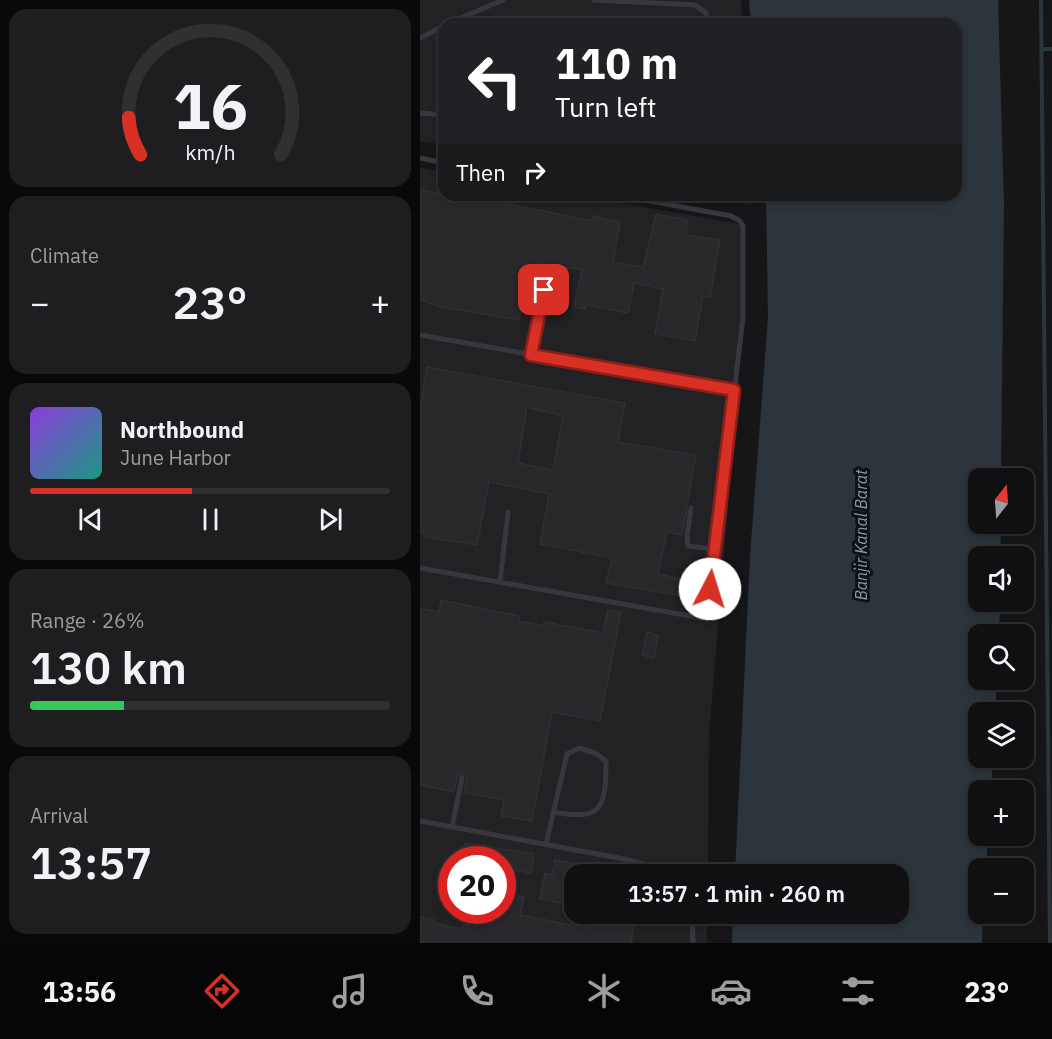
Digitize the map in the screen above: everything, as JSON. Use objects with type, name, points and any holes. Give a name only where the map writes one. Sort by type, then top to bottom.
[{"type":"lane","points":[[462,18],[503,0]]},
{"type":"lane","points":[[594,0],[695,5],[705,12],[708,18]]},
{"type":"lane","points":[[420,38],[438,29]]},
{"type":"lane","points":[[420,113],[438,114]]},
{"type":"lane","points":[[420,158],[438,162]]},
{"type":"lane","points":[[420,568],[707,619],[743,307],[744,265],[740,221],[731,216],[650,201]]},
{"type":"lane","points":[[531,355],[544,290]]},
{"type":"lane","points":[[420,335],[734,390]]},
{"type":"lane","points":[[691,508],[688,546],[714,549]]},
{"type":"lane","points":[[500,582],[508,512]]},
{"type":"lane","points":[[546,844],[553,812],[567,754],[579,748],[606,761],[606,777],[600,806],[590,815],[583,816],[553,812]]},
{"type":"lane","points":[[452,827],[462,778]]},
{"type":"lane","points":[[420,821],[643,864]]},
{"type":"lane","points":[[692,924],[693,943]]},
{"type":"shaded area","points":[[420,0],[741,0],[742,18],[438,18],[438,144],[420,141]]},
{"type":"shaded area","points":[[420,168],[438,171],[438,201],[609,201],[745,225],[744,316],[709,735],[708,864],[564,864],[564,924],[707,924],[707,943],[420,943]]},
{"type":"shaded area","points":[[732,201],[752,201],[752,205]]},
{"type":"water","name":"Banjir Kanal Barat","points":[[749,0],[998,0],[1004,203],[1001,468],[968,468],[968,534],[1001,534],[1000,546],[968,546],[968,612],[1000,612],[999,624],[968,624],[968,690],[996,690],[996,702],[968,702],[968,768],[992,768],[992,780],[968,780],[968,846],[987,846],[987,858],[968,858],[968,924],[983,924],[982,943],[732,943],[733,924],[909,924],[909,864],[735,864],[750,556],[768,317],[766,201],[962,201],[962,18],[750,18]]},
{"type":"building","points":[[420,189],[438,194],[438,201],[494,201],[592,221],[593,216],[620,222],[613,262],[643,267],[656,214],[688,220],[685,235],[720,240],[710,297],[703,296],[695,341],[655,334],[663,289],[634,283],[628,313],[586,305],[585,309],[574,307],[582,270],[538,263],[533,293],[524,291],[519,320],[442,307],[420,300]]},
{"type":"building","points":[[427,367],[625,403],[618,442],[696,455],[682,535],[667,532],[658,574],[690,581],[687,597],[606,583],[612,558],[540,544],[549,494],[489,482],[477,545],[424,537],[425,534],[420,533],[420,407]],"holes":[[[527,407],[563,416],[553,470],[518,463]]]},
{"type":"building","points":[[441,600],[519,616],[519,621],[544,626],[544,622],[603,633],[608,610],[621,612],[600,721],[552,712],[532,821],[501,816],[504,800],[464,793],[467,778],[464,773],[457,776],[454,792],[420,785],[420,608],[439,612]]},
{"type":"building","points":[[647,632],[658,635],[654,658],[642,655]]},
{"type":"building","points":[[465,843],[484,846],[464,846]]},
{"type":"building","points":[[516,851],[534,854],[531,873],[516,870]]},
{"type":"building","points":[[555,860],[578,864],[564,864],[564,904],[540,899],[545,873],[552,875]]},
{"type":"building","points":[[516,896],[524,897],[520,915],[587,928],[588,924],[634,924],[631,943],[420,943],[420,917],[434,920],[434,923],[462,929],[463,924],[516,924]]},
{"type":"waterway","points":[[1041,0],[1050,943]]},
{"type":"waterway","points":[[1041,49],[1052,49]]},
{"type":"route","points":[[544,290],[531,355],[734,390],[710,589]]}]
